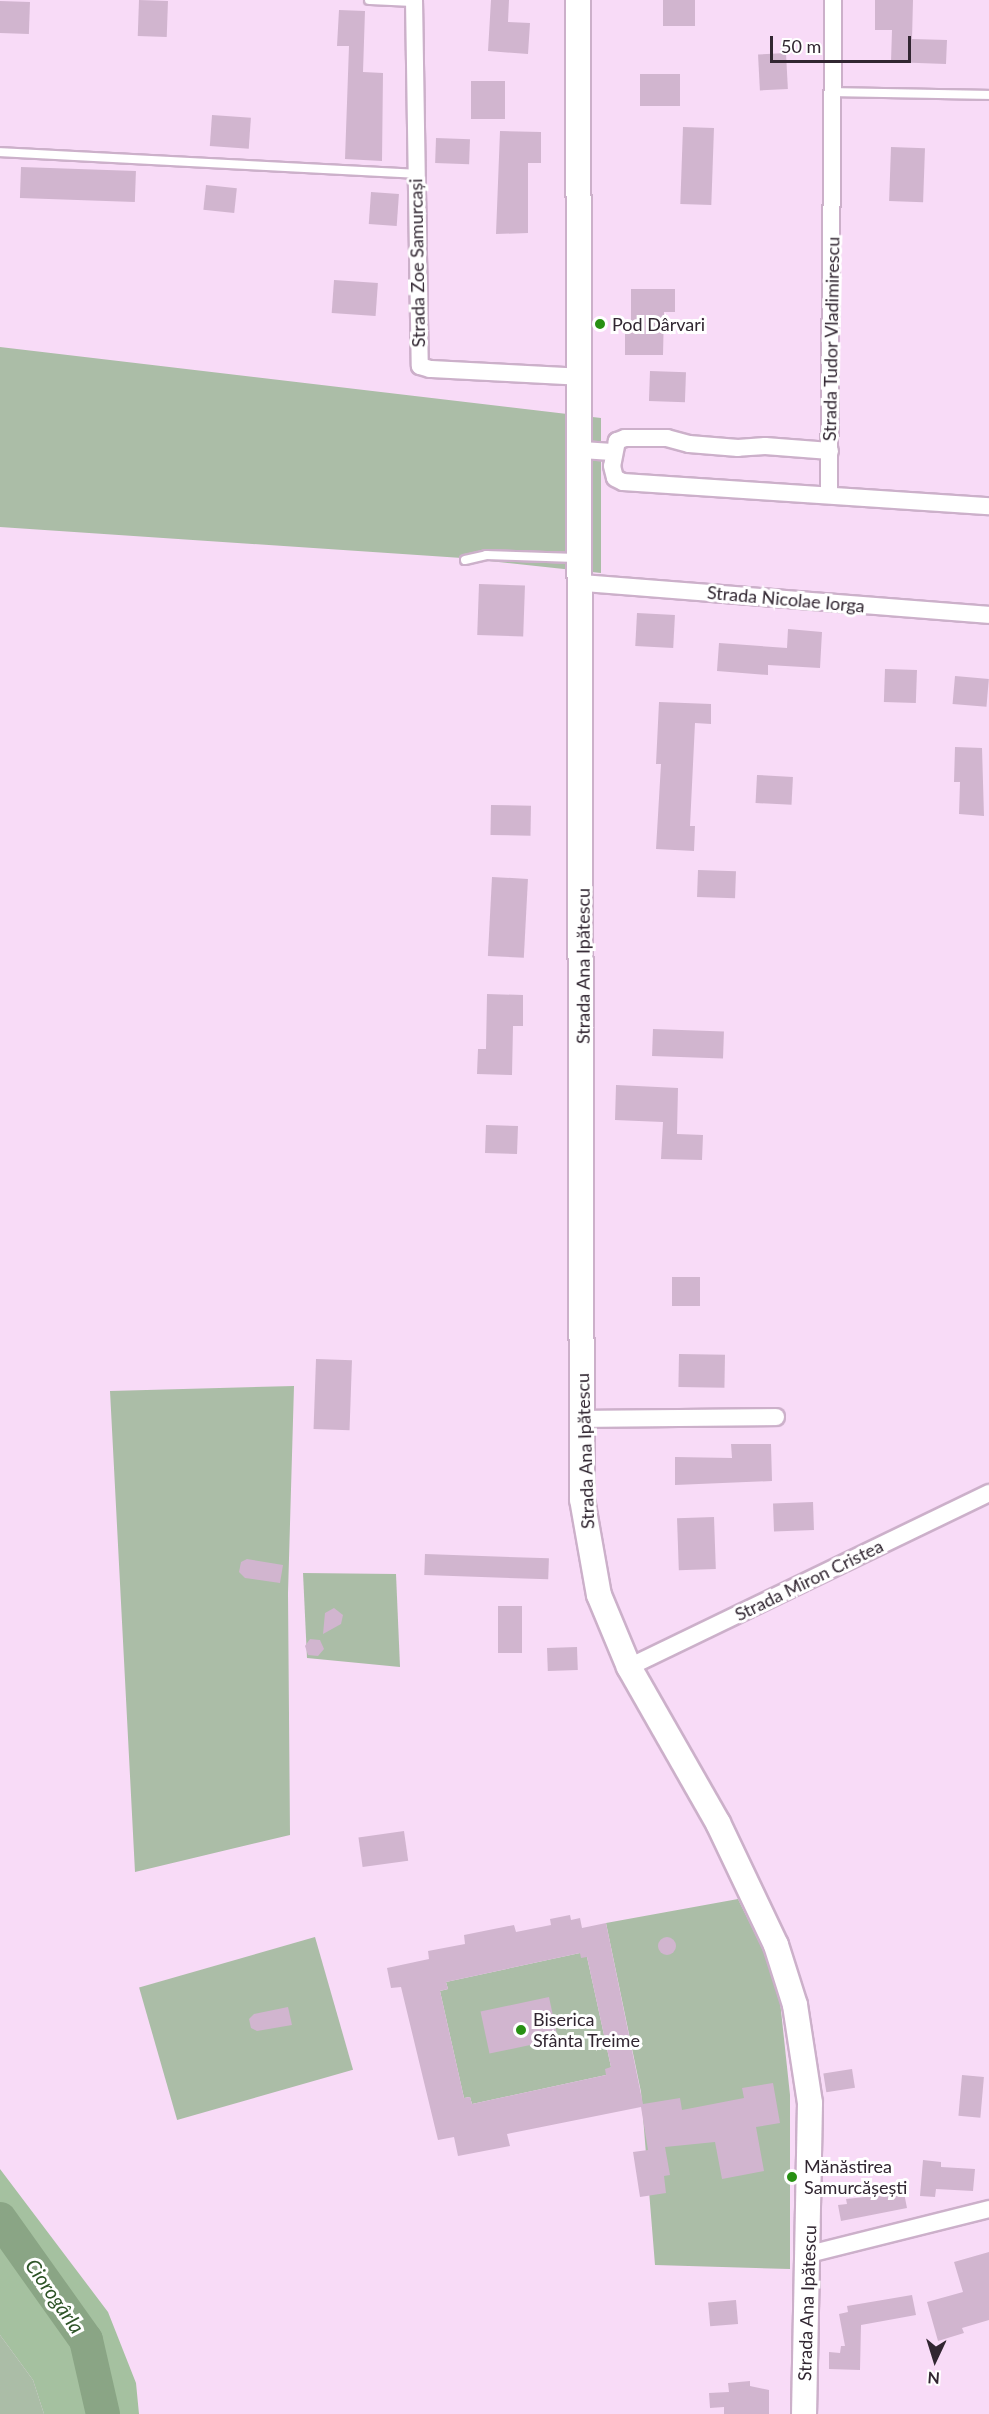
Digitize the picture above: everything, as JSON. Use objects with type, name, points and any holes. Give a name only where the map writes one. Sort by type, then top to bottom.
[{"type":"main road","name":"Strada Ana Ipătescu","points":[[578,0],[583,558],[582,1500],[591,1563],[599,1595],[629,1667],[718,1823],[786,1974],[801,2033],[810,2103],[809,2254],[804,2414]]},
{"type":"street","name":"Strada Tudor Vladimirescu","points":[[612,452],[617,441],[641,437],[699,445],[830,451],[833,0]]},
{"type":"street","name":"Strada Zoe Samurcași","points":[[414,1],[420,366],[430,369],[581,377]]},
{"type":"street","points":[[829,494],[830,451]]},
{"type":"street","points":[[582,461],[612,452],[615,478],[623,482],[989,506]]},
{"type":"street","name":"Strada Nicolae Iorga","points":[[583,583],[989,615]]},
{"type":"street","points":[[582,1419],[776,1418]]},
{"type":"street","name":"Strada Miron Cristea","points":[[629,1667],[989,1493]]},
{"type":"street","points":[[809,2254],[989,2209]]},
{"type":"lane","points":[[369,0],[414,1]]},
{"type":"lane","points":[[833,92],[989,95]]},
{"type":"lane","points":[[0,152],[416,174]]},
{"type":"lane","points":[[465,560],[486,555],[583,558]]},
{"type":"green space","points":[[0,347],[601,418],[601,573],[462,558],[0,527]]},
{"type":"green space","points":[[294,1386],[288,1593],[290,1835],[135,1872],[110,1391]]},
{"type":"green space","points":[[303,1573],[396,1574],[400,1667],[307,1658]]},
{"type":"green space","points":[[738,1899],[767,1958],[780,2001],[790,2095],[790,2269],[655,2265],[641,2092],[606,1923]]},
{"type":"green space","points":[[315,1937],[353,2070],[177,2120],[139,1987]]},
{"type":"green space","points":[[580,1953],[587,1957],[611,2067],[606,2075],[472,2104],[470,2097],[464,2098],[440,1991],[448,1989],[446,1982]]},
{"type":"green space","points":[[0,2169],[108,2312],[136,2383],[139,2414],[44,2414],[33,2380],[0,2335]]},
{"type":"green space","points":[[0,2335],[33,2380],[44,2414],[0,2414]]},
{"type":"building","points":[[139,0],[168,1],[167,37],[138,36]]},
{"type":"building","points":[[491,0],[509,0],[508,22],[530,23],[528,54],[488,51]]},
{"type":"building","points":[[663,0],[695,0],[695,26],[663,26]]},
{"type":"building","points":[[875,0],[913,0],[912,39],[947,40],[946,64],[891,62],[892,30],[875,30]]},
{"type":"building","points":[[0,1],[30,2],[29,34],[0,33]]},
{"type":"building","points":[[339,10],[365,11],[363,72],[383,73],[382,161],[345,159],[349,46],[337,46]]},
{"type":"building","points":[[786,53],[788,89],[760,90],[758,54]]},
{"type":"building","points":[[640,74],[680,74],[680,106],[640,106]]},
{"type":"building","points":[[471,81],[505,81],[505,119],[471,119]]},
{"type":"building","points":[[212,115],[251,118],[249,149],[210,146]]},
{"type":"building","points":[[683,127],[714,128],[711,205],[680,204]]},
{"type":"building","points":[[500,131],[541,132],[541,163],[528,163],[528,233],[496,234]]},
{"type":"building","points":[[436,138],[470,139],[469,164],[435,163]]},
{"type":"building","points":[[891,147],[925,148],[923,202],[889,201]]},
{"type":"building","points":[[21,167],[136,171],[135,202],[20,198]]},
{"type":"building","points":[[206,185],[237,188],[234,213],[203,210]]},
{"type":"building","points":[[371,192],[399,194],[397,226],[369,224]]},
{"type":"building","points":[[334,280],[378,283],[376,316],[332,313]]},
{"type":"building","points":[[631,289],[675,289],[675,312],[664,312],[663,355],[625,355],[625,332],[631,332]]},
{"type":"building","points":[[650,371],[686,372],[685,402],[649,401]]},
{"type":"building","points":[[479,584],[525,586],[523,637],[477,635]]},
{"type":"building","points":[[637,613],[675,615],[673,648],[635,646]]},
{"type":"building","points":[[788,629],[822,632],[820,668],[768,665],[768,675],[717,671],[719,643],[787,648]]},
{"type":"building","points":[[885,669],[917,670],[916,703],[884,702]]},
{"type":"building","points":[[955,676],[989,679],[986,707],[953,704]]},
{"type":"building","points":[[659,702],[711,704],[711,724],[695,723],[690,826],[695,826],[694,851],[656,849],[661,764],[656,764]]},
{"type":"building","points":[[955,747],[982,748],[984,816],[959,814],[960,782],[954,782]]},
{"type":"building","points":[[757,775],[793,777],[791,805],[756,803]]},
{"type":"building","points":[[491,805],[531,806],[530,836],[490,835]]},
{"type":"building","points":[[698,870],[736,871],[735,898],[697,897]]},
{"type":"building","points":[[492,877],[528,879],[524,958],[488,956]]},
{"type":"building","points":[[487,994],[523,995],[523,1026],[513,1026],[512,1075],[477,1074],[478,1049],[486,1049]]},
{"type":"building","points":[[653,1029],[724,1031],[723,1058],[652,1056]]},
{"type":"building","points":[[616,1085],[678,1088],[677,1134],[703,1135],[702,1160],[661,1159],[663,1122],[615,1120]]},
{"type":"building","points":[[486,1125],[518,1126],[517,1154],[485,1153]]},
{"type":"building","points":[[672,1277],[700,1277],[700,1306],[672,1306]]},
{"type":"building","points":[[679,1354],[725,1355],[724,1388],[678,1387]]},
{"type":"building","points":[[316,1359],[352,1360],[350,1430],[314,1429]]},
{"type":"building","points":[[731,1444],[771,1444],[772,1481],[675,1485],[675,1457],[732,1458]]},
{"type":"building","points":[[813,1502],[814,1530],[774,1531],[773,1503]]},
{"type":"building","points":[[714,1517],[716,1569],[679,1570],[677,1518]]},
{"type":"building","points":[[425,1554],[549,1558],[548,1579],[424,1575]]},
{"type":"building","points":[[247,1559],[283,1565],[280,1583],[245,1578],[239,1572],[241,1562]]},
{"type":"building","points":[[498,1606],[522,1606],[522,1653],[498,1653]]},
{"type":"building","points":[[334,1608],[343,1615],[341,1624],[323,1634],[325,1613]]},
{"type":"building","points":[[310,1639],[320,1640],[324,1649],[318,1656],[308,1655],[305,1646]]},
{"type":"building","points":[[577,1647],[578,1670],[548,1671],[547,1648]]},
{"type":"building","points":[[404,1831],[408,1861],[363,1867],[358,1837]]},
{"type":"building","points":[[570,1915],[571,1920],[580,1918],[582,1928],[606,1923],[643,2104],[680,2098],[682,2110],[744,2098],[742,2088],[773,2083],[780,2123],[756,2127],[764,2171],[722,2179],[715,2142],[665,2147],[670,2175],[664,2176],[666,2193],[640,2197],[633,2152],[648,2150],[641,2107],[507,2134],[510,2146],[458,2156],[454,2137],[438,2140],[401,1987],[391,1988],[387,1968],[429,1959],[428,1951],[465,1944],[464,1935],[514,1925],[516,1932],[551,1925],[550,1919]],"holes":[[[580,1953],[581,1958],[587,1957],[611,2067],[605,2069],[606,2075],[472,2104],[470,2097],[464,2098],[440,1991],[448,1989],[446,1982]]]},
{"type":"building","points":[[667,1937],[673,1940],[676,1946],[673,1952],[667,1955],[661,1952],[658,1946],[661,1940]]},
{"type":"building","name":"Biserica Sfânta Treime","points":[[549,1997],[558,2039],[489,2054],[481,2012]]},
{"type":"building","points":[[288,2007],[292,2025],[257,2031],[251,2028],[249,2019],[254,2014]]},
{"type":"building","points":[[852,2069],[855,2088],[826,2092],[823,2074]]},
{"type":"building","points":[[962,2075],[984,2077],[980,2118],[958,2116]]},
{"type":"building","points":[[923,2160],[941,2162],[941,2167],[975,2169],[973,2191],[936,2189],[935,2197],[920,2196]]},
{"type":"building","points":[[904,2193],[907,2208],[841,2221],[838,2205],[847,2204],[846,2199]]},
{"type":"building","points":[[989,2252],[989,2320],[962,2328],[964,2333],[938,2341],[927,2302],[963,2292],[954,2262]]},
{"type":"building","points":[[912,2295],[916,2315],[861,2325],[860,2370],[829,2369],[829,2352],[840,2353],[841,2346],[845,2346],[839,2314],[848,2312],[847,2306]]},
{"type":"building","points":[[736,2300],[738,2324],[710,2326],[708,2302]]},
{"type":"building","points":[[750,2381],[750,2386],[769,2390],[769,2414],[724,2414],[724,2407],[710,2408],[709,2393],[729,2392],[728,2383]]},
{"type":"waterway","name":"Ciorogârla","points":[[0,2219],[86,2340],[103,2414]]},
{"type":"place","name":"Pod Dârvari","points":[[600,324]]},
{"type":"place","name":"Biserica Sfânta Treime","points":[[521,2030]]},
{"type":"place","name":"Mănăstirea Samurcășești","points":[[792,2177]]}]
